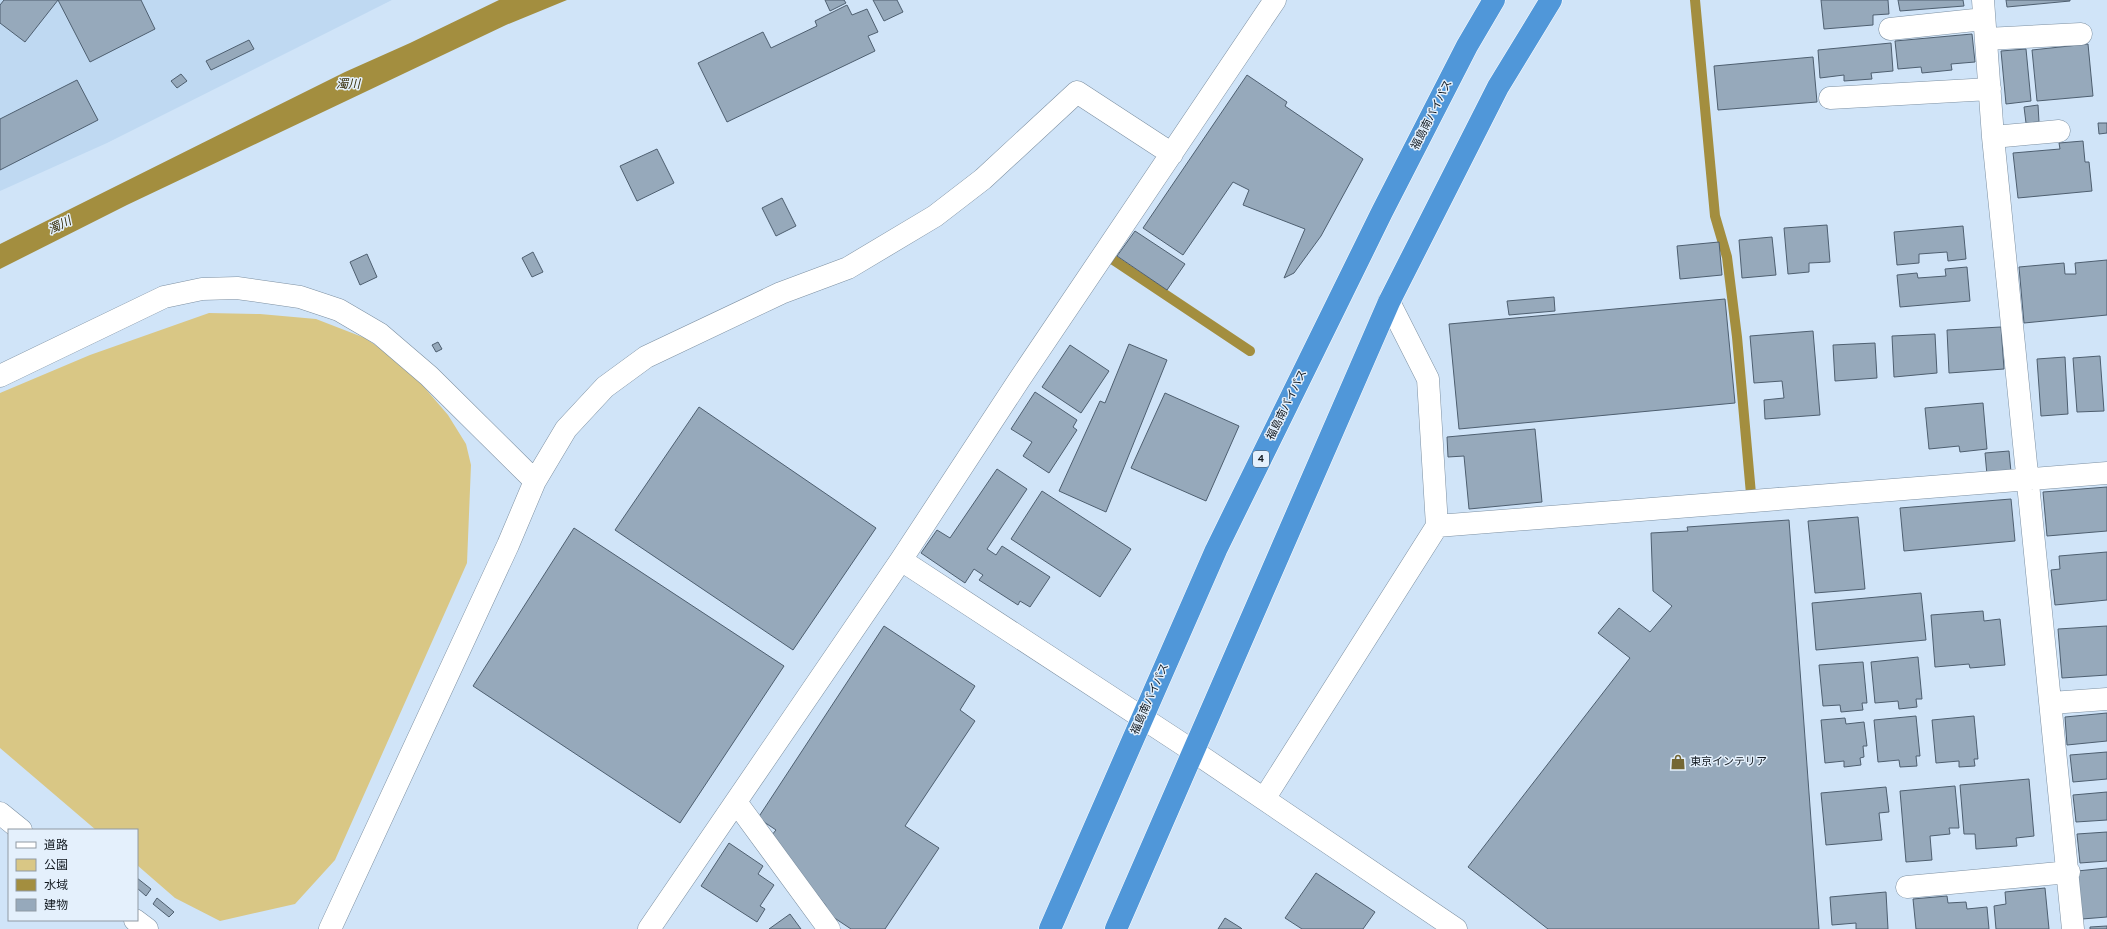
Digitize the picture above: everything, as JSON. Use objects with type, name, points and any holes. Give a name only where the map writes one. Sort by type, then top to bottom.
[{"type":"highway","name":"福島南バイパス","points":[[1050,929],[1216,550],[1378,219],[1467,46],[1494,0]]},
{"type":"highway","points":[[1116,929],[1193,751],[1274,570],[1358,370],[1389,302],[1498,87],[1551,0]]},
{"type":"street","points":[[649,929],[902,560],[1019,380],[1275,0]]},
{"type":"street","points":[[1985,20],[1993,137],[2069,872],[2073,929]]},
{"type":"street","points":[[1890,29],[1985,20],[2081,34]]},
{"type":"street","points":[[1830,98],[1990,89]]},
{"type":"street","points":[[330,929],[504,552],[535,481],[566,428],[605,387],[646,357],[781,294],[848,268],[935,216],[983,179],[1077,92],[1172,154]]},
{"type":"street","points":[[1993,137],[2059,131]]},
{"type":"street","points":[[0,376],[164,297],[202,289],[237,288],[300,297],[339,310],[380,334],[429,376],[535,481]]},
{"type":"street","points":[[1264,800],[1437,526],[1428,379],[1389,302]]},
{"type":"street","points":[[1437,526],[2107,473]]},
{"type":"street","points":[[902,560],[1142,717],[1456,929]]},
{"type":"street","points":[[2051,703],[2107,699]]},
{"type":"street","points":[[736,802],[829,929]]},
{"type":"street","points":[[0,813],[20,829]]},
{"type":"street","points":[[1907,887],[2069,872]]},
{"type":"street","points":[[136,921],[147,929]]},
{"type":"shaded area","points":[[0,0],[392,0],[107,143],[0,191]]},
{"type":"green space","points":[[209,313],[260,314],[316,319],[365,338],[406,366],[448,415],[466,444],[471,465],[467,563],[335,860],[295,904],[220,921],[175,898],[138,866],[138,829],[95,829],[0,748],[0,393],[90,355]]},
{"type":"water","name":"濁川","points":[[499,0],[567,0],[506,25],[127,205],[0,269],[0,244],[345,72],[410,43]]},
{"type":"building","points":[[4,0],[58,0],[25,42],[0,23],[0,5]]},
{"type":"building","points":[[58,0],[141,0],[155,29],[90,62]]},
{"type":"building","points":[[825,0],[844,0],[846,3],[830,11]]},
{"type":"building","points":[[873,0],[897,0],[903,12],[884,21]]},
{"type":"building","points":[[1821,0],[1888,0],[1889,14],[1873,15],[1873,25],[1824,29]]},
{"type":"building","points":[[1898,0],[1963,0],[1964,6],[1900,11]]},
{"type":"building","points":[[2006,0],[2070,0],[2070,1],[2007,7]]},
{"type":"building","points":[[847,5],[852,15],[867,9],[878,32],[868,36],[875,51],[727,122],[698,63],[763,32],[771,48],[817,26],[815,21]]},
{"type":"building","points":[[1972,34],[1975,62],[1951,64],[1952,70],[1922,73],[1921,67],[1898,69],[1895,41]]},
{"type":"building","points":[[249,40],[254,49],[211,70],[206,61]]},
{"type":"building","points":[[1891,43],[1893,71],[1871,73],[1872,79],[1844,81],[1844,75],[1820,78],[1818,50]]},
{"type":"building","points":[[2088,44],[2093,96],[2037,101],[2032,50]]},
{"type":"building","points":[[2026,49],[2031,101],[2006,104],[2001,51]]},
{"type":"building","points":[[1813,57],[1817,102],[1718,110],[1714,66]]},
{"type":"building","points":[[181,74],[187,81],[177,88],[171,81]]},
{"type":"building","points":[[1247,75],[1287,102],[1285,106],[1363,159],[1321,236],[1294,273],[1284,278],[1305,229],[1243,205],[1249,190],[1233,182],[1183,255],[1143,228]]},
{"type":"building","points":[[77,80],[98,120],[0,170],[0,119]]},
{"type":"building","points":[[2038,105],[2039,122],[2026,123],[2024,107]]},
{"type":"building","points":[[2098,123],[2107,123],[2107,133],[2099,134]]},
{"type":"building","points":[[2083,141],[2085,162],[2089,162],[2092,191],[2018,198],[2013,153],[2060,149],[2059,143]]},
{"type":"building","points":[[657,149],[674,183],[637,201],[620,166]]},
{"type":"building","points":[[782,198],[796,226],[776,236],[762,208]]},
{"type":"building","points":[[1827,225],[1830,262],[1809,263],[1809,272],[1788,274],[1784,228]]},
{"type":"building","points":[[1963,226],[1966,259],[1948,261],[1947,252],[1919,254],[1919,263],[1897,265],[1894,232]]},
{"type":"building","points":[[1135,231],[1185,264],[1167,290],[1117,256]]},
{"type":"building","points":[[1772,237],[1776,275],[1742,278],[1739,240]]},
{"type":"building","points":[[1719,242],[1722,275],[1680,279],[1677,246]]},
{"type":"building","points":[[533,252],[543,272],[532,277],[522,258]]},
{"type":"building","points":[[367,254],[377,277],[360,285],[350,262]]},
{"type":"building","points":[[2107,260],[2107,315],[2024,323],[2019,267],[2064,263],[2065,274],[2076,274],[2075,263]]},
{"type":"building","points":[[1967,267],[1970,301],[1900,307],[1897,275],[1917,273],[1918,278],[1946,276],[1945,269]]},
{"type":"building","points":[[1554,297],[1555,311],[1509,315],[1507,301]]},
{"type":"building","points":[[1725,299],[1735,403],[1459,429],[1449,324]]},
{"type":"building","points":[[2001,327],[2004,369],[1949,373],[1947,330]]},
{"type":"building","points":[[1813,331],[1820,415],[1765,419],[1764,400],[1784,398],[1782,381],[1754,383],[1750,336]]},
{"type":"building","points":[[1935,334],[1937,373],[1894,377],[1892,336]]},
{"type":"building","points":[[438,342],[442,349],[436,352],[432,345]]},
{"type":"building","points":[[1875,343],[1877,378],[1835,381],[1833,345]]},
{"type":"building","points":[[1129,344],[1167,360],[1106,512],[1059,491],[1100,401],[1105,403]]},
{"type":"building","points":[[1070,345],[1109,371],[1081,413],[1042,387]]},
{"type":"building","points":[[2100,356],[2104,411],[2077,412],[2073,358]]},
{"type":"building","points":[[2065,357],[2068,414],[2041,416],[2037,359]]},
{"type":"building","points":[[1035,392],[1077,420],[1073,427],[1077,430],[1049,473],[1023,456],[1032,442],[1011,429]]},
{"type":"building","points":[[1165,393],[1239,426],[1206,501],[1131,468]]},
{"type":"building","points":[[1983,403],[1987,449],[1960,452],[1959,446],[1929,449],[1925,408]]},
{"type":"building","points":[[699,407],[876,528],[793,650],[615,530]]},
{"type":"building","points":[[1535,429],[1542,502],[1469,509],[1464,456],[1448,457],[1447,437]]},
{"type":"building","points":[[2009,451],[2011,472],[1987,475],[1985,453]]},
{"type":"building","points":[[997,469],[1027,489],[987,549],[996,555],[1002,546],[1050,577],[1030,607],[1020,601],[1018,605],[979,580],[983,575],[974,569],[965,583],[921,553],[937,530],[950,538]]},
{"type":"building","points":[[2107,487],[2107,531],[2047,536],[2043,492]]},
{"type":"building","points":[[1042,491],[1131,549],[1100,597],[1011,539]]},
{"type":"building","points":[[2011,499],[2015,541],[1904,551],[1900,508]]},
{"type":"building","points":[[1858,517],[1865,589],[1815,593],[1808,521]]},
{"type":"building","name":"東京インテリア","points":[[1789,520],[1819,929],[1548,929],[1468,867],[1630,658],[1598,633],[1619,608],[1650,632],[1672,606],[1653,591],[1651,533],[1688,531],[1687,527]]},
{"type":"building","points":[[574,528],[784,666],[680,823],[473,686]]},
{"type":"building","points":[[2107,552],[2107,600],[2055,605],[2051,570],[2060,569],[2059,556]]},
{"type":"building","points":[[1921,593],[1926,640],[1816,650],[1812,603]]},
{"type":"building","points":[[1983,611],[1984,621],[2000,619],[2005,665],[1970,668],[1969,664],[1935,667],[1931,615]]},
{"type":"building","points":[[884,626],[975,686],[960,710],[975,721],[905,826],[939,848],[885,929],[851,929],[824,911],[826,906],[771,836],[776,830],[758,818]]},
{"type":"building","points":[[2107,626],[2107,675],[2062,678],[2058,629]]},
{"type":"building","points":[[1918,657],[1922,699],[1916,699],[1917,707],[1899,709],[1898,701],[1875,703],[1871,662]]},
{"type":"building","points":[[1863,662],[1867,703],[1862,703],[1863,710],[1841,712],[1840,705],[1823,706],[1819,665]]},
{"type":"building","points":[[2107,713],[2107,741],[2067,745],[2065,717]]},
{"type":"building","points":[[1916,716],[1920,756],[1916,756],[1917,766],[1900,767],[1899,760],[1878,762],[1874,720]]},
{"type":"building","points":[[1974,716],[1978,759],[1974,759],[1975,766],[1959,767],[1959,761],[1936,763],[1932,720]]},
{"type":"building","points":[[1845,718],[1846,724],[1864,722],[1867,746],[1863,746],[1864,757],[1860,758],[1861,765],[1844,767],[1844,761],[1825,763],[1821,720]]},
{"type":"building","points":[[2107,752],[2107,779],[2073,782],[2070,755]]},
{"type":"building","points":[[2029,779],[2034,836],[2016,838],[2017,846],[1976,849],[1975,834],[1964,834],[1960,785]]},
{"type":"building","points":[[1955,786],[1959,828],[1949,828],[1950,834],[1930,836],[1932,860],[1906,862],[1900,791]]},
{"type":"building","points":[[1886,787],[1889,812],[1879,813],[1882,840],[1826,845],[1821,793]]},
{"type":"building","points":[[2107,792],[2107,820],[2076,822],[2073,795]]},
{"type":"building","points":[[2107,832],[2107,861],[2080,863],[2077,834]]},
{"type":"building","points":[[729,843],[763,866],[758,874],[774,885],[760,906],[765,909],[757,922],[701,886]]},
{"type":"building","points":[[2107,868],[2107,917],[2082,919],[2077,871]]},
{"type":"building","points":[[1316,873],[1375,912],[1363,929],[1302,929],[1285,918]]},
{"type":"building","points":[[138,879],[151,889],[146,896],[138,889]]},
{"type":"building","points":[[2045,888],[2049,929],[1996,929],[1994,906],[2006,904],[2005,892]]},
{"type":"building","points":[[1886,892],[1888,929],[1856,929],[1856,923],[1832,925],[1830,897]]},
{"type":"building","points":[[1947,896],[1948,903],[1966,902],[1967,909],[1987,907],[1989,929],[1916,929],[1913,899]]},
{"type":"building","points":[[157,898],[174,912],[169,917],[153,904]]},
{"type":"building","points":[[790,914],[801,929],[769,929]]},
{"type":"building","points":[[1225,918],[1241,928],[1242,929],[1218,929]]},
{"type":"building","points":[[2107,926],[2107,929],[2090,929],[2090,927]]},
{"type":"waterway","points":[[1695,0],[1715,216],[1727,257],[1737,337],[1751,494]]},
{"type":"waterway","points":[[1109,257],[1250,351]]},
{"type":"place","name":"東京インテリア","points":[[1678,762]]}]
